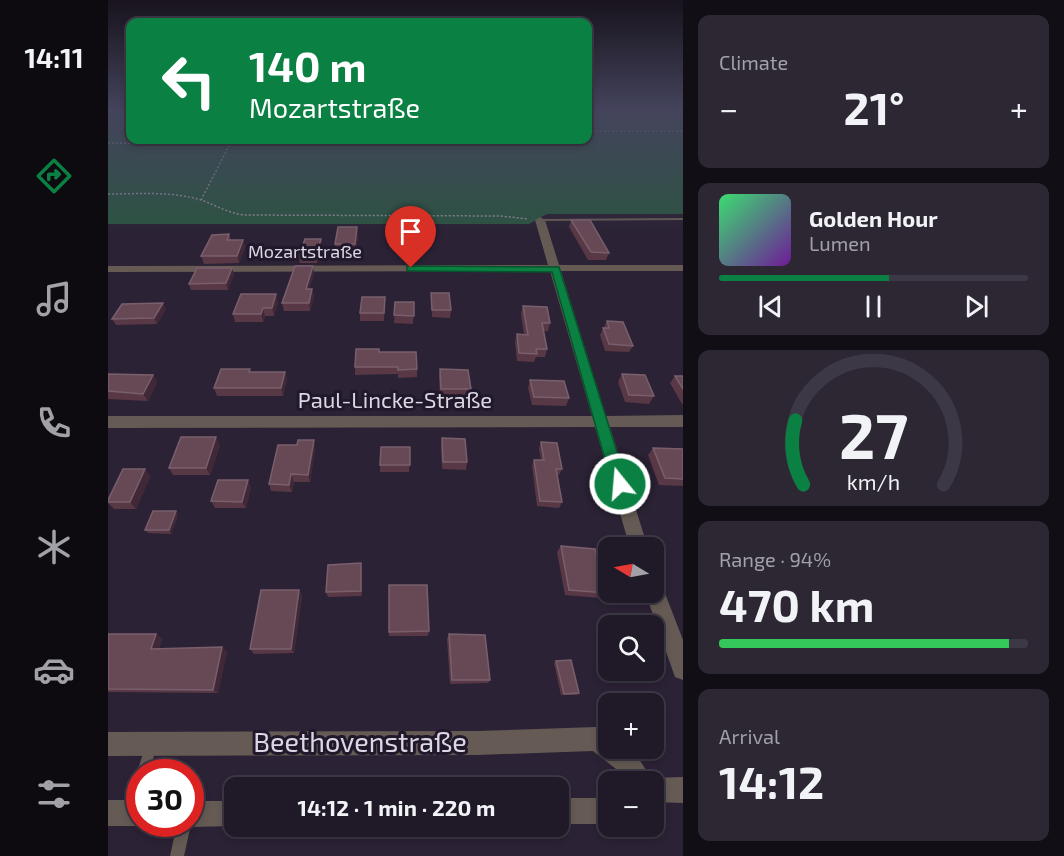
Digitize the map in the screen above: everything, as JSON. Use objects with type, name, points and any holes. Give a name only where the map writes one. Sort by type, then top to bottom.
[{"type":"street","points":[[540,220],[636,537]]},
{"type":"street","name":"Mozartstraße","points":[[108,269],[683,268]]},
{"type":"street","name":"Paul-Lincke-Straße","points":[[108,422],[683,421]]},
{"type":"street","points":[[659,603],[683,669]]},
{"type":"street","name":"Beethovenstraße","points":[[108,744],[598,740]]},
{"type":"street","points":[[664,789],[683,790]]},
{"type":"street","points":[[569,811],[598,811]]},
{"type":"street","points":[[204,814],[224,814]]},
{"type":"lane","points":[[540,220],[683,219]]},
{"type":"lane","points":[[147,759],[152,744]]},
{"type":"lane","points":[[177,856],[181,837]]},
{"type":"path","points":[[201,200],[226,152]]},
{"type":"path","points":[[108,194],[171,195],[201,200],[228,213],[244,215],[501,216],[540,220]]},
{"type":"green space","points":[[108,152],[683,152],[683,214],[547,214],[529,224],[108,224]]},
{"type":"building","points":[[399,219],[414,219],[414,233],[399,233]]},
{"type":"building","points":[[571,220],[590,220],[609,253],[591,252]]},
{"type":"building","points":[[338,227],[357,227],[355,244],[335,244]]},
{"type":"building","points":[[229,234],[227,240],[243,240],[237,256],[201,256],[212,235]]},
{"type":"building","points":[[305,239],[321,239],[316,256],[299,256]]},
{"type":"building","points":[[295,266],[313,266],[306,289],[312,289],[309,303],[282,303]]},
{"type":"building","points":[[197,268],[232,268],[226,283],[189,284]]},
{"type":"building","points":[[431,293],[449,293],[451,310],[432,310]]},
{"type":"building","points":[[241,294],[276,294],[272,308],[263,308],[261,314],[233,314]]},
{"type":"building","points":[[362,297],[385,297],[384,313],[360,313]]},
{"type":"building","points":[[395,302],[414,302],[414,316],[394,315]]},
{"type":"building","points":[[163,303],[154,318],[112,319],[122,304]]},
{"type":"building","points":[[523,306],[547,307],[550,323],[542,323],[547,349],[536,349],[537,354],[519,353],[517,334],[528,335]]},
{"type":"building","points":[[607,321],[623,322],[633,346],[609,344],[603,328],[609,328]]},
{"type":"building","points":[[356,349],[379,349],[379,352],[416,352],[417,369],[355,367]]},
{"type":"building","points":[[221,369],[285,372],[281,388],[214,388]]},
{"type":"building","points":[[440,369],[468,370],[471,389],[441,389]]},
{"type":"building","points":[[108,374],[153,375],[143,394],[108,391]]},
{"type":"building","points":[[622,374],[645,375],[654,396],[629,395]]},
{"type":"building","points":[[675,376],[683,376],[683,389]]},
{"type":"building","points":[[530,380],[564,381],[569,398],[534,397]]},
{"type":"building","points":[[181,437],[216,437],[206,468],[169,468]]},
{"type":"building","points":[[442,438],[465,439],[467,462],[443,462]]},
{"type":"building","points":[[298,440],[314,440],[308,475],[291,474],[289,485],[269,484],[278,445],[297,445]]},
{"type":"building","points":[[541,442],[557,443],[562,469],[556,469],[562,502],[540,501],[534,460],[544,460]]},
{"type":"building","points":[[381,447],[410,447],[410,465],[380,465]]},
{"type":"building","points":[[653,448],[683,449],[683,479],[665,478]]},
{"type":"building","points":[[123,469],[145,469],[130,502],[108,502],[108,500]]},
{"type":"building","points":[[218,480],[248,480],[242,502],[211,501]]},
{"type":"building","points":[[153,511],[176,511],[169,530],[145,530]]},
{"type":"building","points":[[561,546],[595,549],[598,561],[598,592],[569,590]]},
{"type":"building","points":[[361,563],[361,591],[326,592],[328,565]]},
{"type":"building","points":[[389,585],[427,585],[429,631],[389,632]]},
{"type":"building","points":[[261,590],[299,590],[291,649],[250,649]]},
{"type":"building","points":[[108,634],[156,634],[151,649],[222,647],[213,690],[108,689]]},
{"type":"building","points":[[449,634],[485,635],[490,680],[452,680]]},
{"type":"building","points":[[571,660],[579,693],[564,694],[556,661]]},
{"type":"route","points":[[411,268],[556,269],[620,484]]}]
